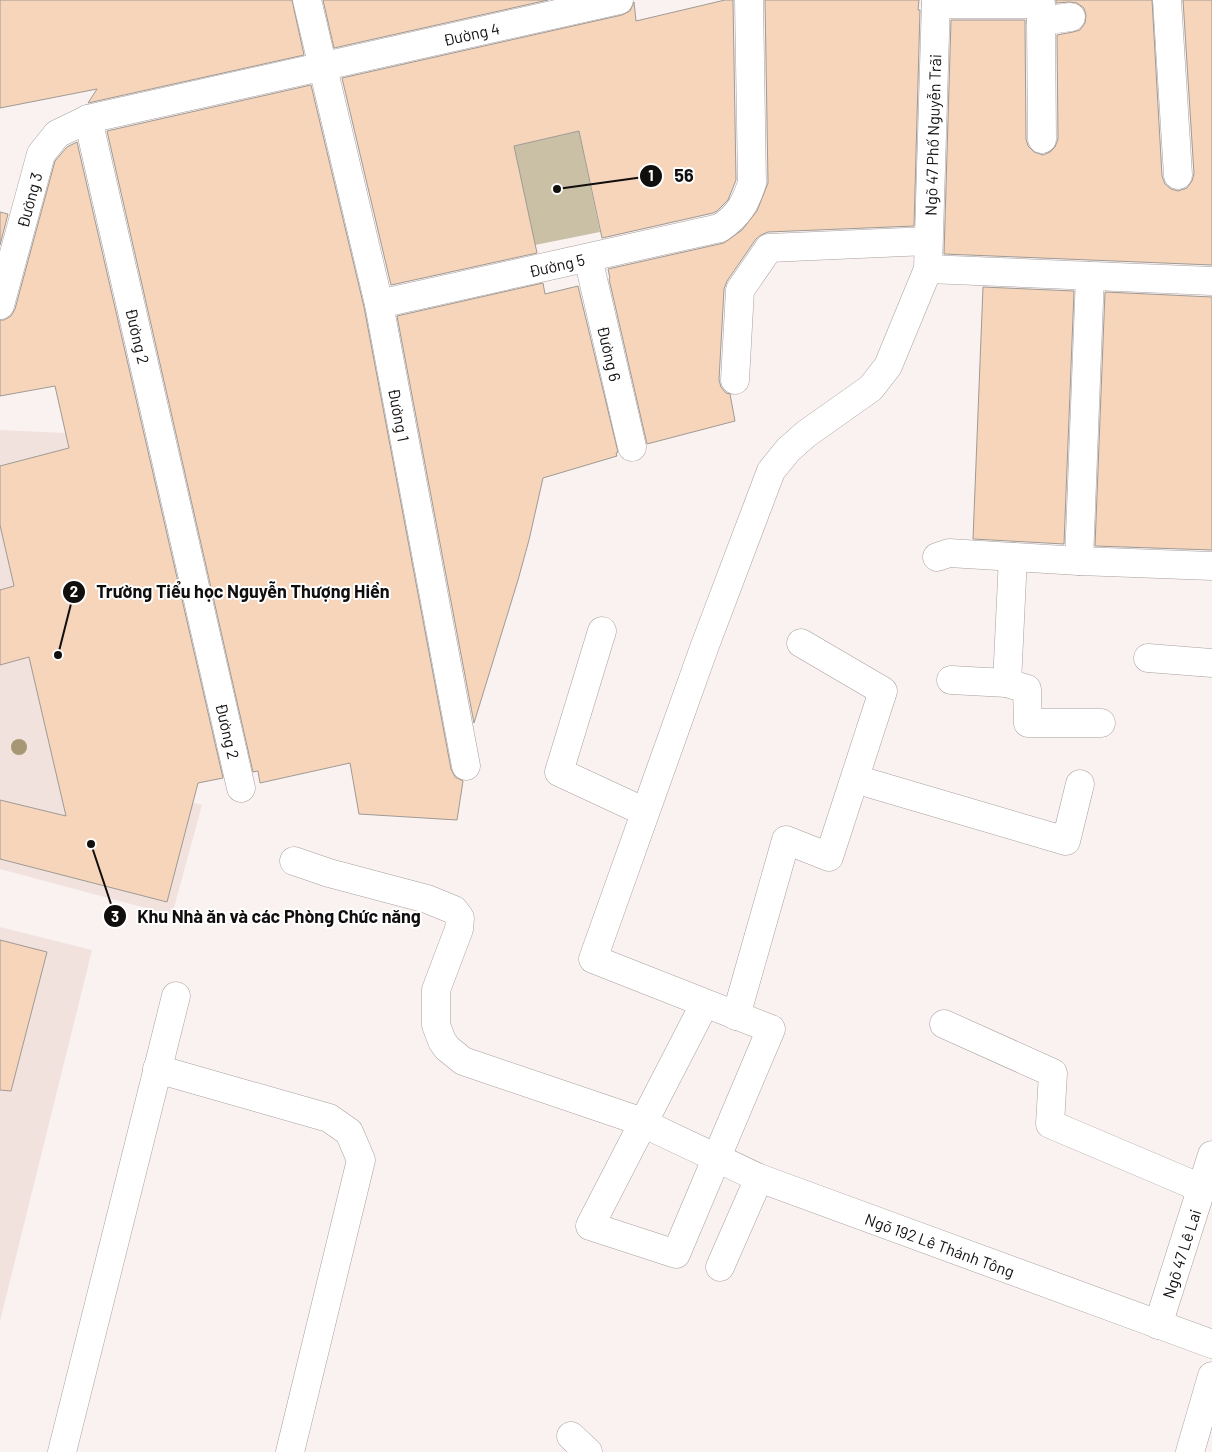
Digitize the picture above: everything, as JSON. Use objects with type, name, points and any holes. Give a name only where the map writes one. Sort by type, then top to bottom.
[{"type":"street","name":"Đường 1","points":[[307,0],[379,304],[466,766]]},
{"type":"street","name":"Đường 4","points":[[323,65],[619,0]]},
{"type":"street","name":"Đường 5","points":[[379,304],[720,228],[732,220],[745,204],[752,182],[749,0]]},
{"type":"street","points":[[1167,0],[1178,175]]},
{"type":"street","points":[[936,2],[1041,8],[1071,17]]},
{"type":"street","name":"Ngõ 47 Phố Nguyễn Trãi","points":[[928,269],[936,2]]},
{"type":"street","points":[[1041,8],[1042,139]]},
{"type":"street","points":[[88,119],[323,65]]},
{"type":"street","name":"Đường 3","points":[[0,305],[41,154],[56,134],[88,119]]},
{"type":"street","name":"Đường 2","points":[[88,119],[241,788]]},
{"type":"street","points":[[734,380],[740,290],[769,248],[928,241]]},
{"type":"street","name":"Đường 6","points":[[588,258],[632,448]]},
{"type":"street","points":[[705,1003],[590,1226],[676,1254],[771,1029],[736,1016],[705,1003],[593,959],[704,648],[771,472],[788,450],[806,434],[871,388],[888,366],[928,269],[1212,281]]},
{"type":"street","points":[[1079,561],[1090,276]]},
{"type":"street","points":[[937,556],[949,554],[1212,566]]},
{"type":"street","points":[[1007,683],[1012,557]]},
{"type":"street","points":[[602,631],[559,772],[645,812]]},
{"type":"street","points":[[736,1016],[786,840],[829,857],[883,691],[801,643]]},
{"type":"street","points":[[1148,658],[1212,663]]},
{"type":"street","points":[[951,680],[1007,683],[1027,689],[1028,723],[1101,723]]},
{"type":"street","points":[[855,779],[1066,841],[1080,784]]},
{"type":"street","name":"Ngõ 192 Lê Thánh Tông","points":[[294,861],[329,873],[427,899],[454,910],[460,918],[459,928],[436,990],[436,1025],[447,1048],[463,1061],[643,1123],[759,1178],[1212,1344]]},
{"type":"street","points":[[62,1452],[176,996]]},
{"type":"street","points":[[944,1024],[1053,1073],[1050,1124],[1202,1188]]},
{"type":"street","points":[[157,1069],[328,1118],[349,1132],[361,1160],[290,1452]]},
{"type":"street","name":"Ngõ 47 Lê Lai","points":[[1158,1325],[1212,1155]]},
{"type":"street","points":[[720,1267],[759,1178]]},
{"type":"street","points":[[1190,1452],[1212,1376]]},
{"type":"shaded area","points":[[579,131],[600,232],[535,245],[514,146]]},
{"type":"shaded area","points":[[0,430],[65,433],[150,792],[202,805],[172,915],[0,869]]},
{"type":"shaded area","points":[[0,927],[92,950],[0,1321]]},
{"type":"building","points":[[0,0],[292,0],[304,55],[88,103],[97,89],[0,108]]},
{"type":"building","points":[[323,0],[548,0],[334,48]]},
{"type":"building","points":[[725,0],[733,0],[736,180],[728,200],[717,211],[602,238],[579,131],[514,146],[537,253],[391,285],[342,78],[622,15],[630,11],[634,2],[636,21]]},
{"type":"building","points":[[765,0],[919,0],[914,226],[768,232],[756,239],[727,281],[724,289],[719,380],[721,387],[726,393],[730,394],[735,421],[647,444],[608,269],[724,243],[742,230],[757,211],[768,183]]},
{"type":"building","points":[[1056,0],[1152,0],[1162,176],[1165,184],[1171,189],[1178,191],[1187,188],[1194,174],[1183,0],[1212,0],[1212,265],[944,254],[951,20],[1025,20],[1026,139],[1028,146],[1034,152],[1043,155],[1055,147],[1058,139],[1057,35],[1080,30],[1085,23],[1086,15],[1084,8],[1077,3],[1056,3]]},
{"type":"building","points":[[311,85],[364,307],[451,769],[455,777],[463,781],[457,820],[359,814],[350,763],[260,783],[258,771],[253,772],[107,131]]},
{"type":"building","points":[[77,142],[223,778],[198,783],[167,902],[0,859],[0,800],[66,816],[29,657],[0,665],[0,590],[14,586],[0,525],[0,466],[69,448],[55,386],[0,396],[0,320],[11,316],[15,309],[55,161],[67,147]]},
{"type":"building","points":[[0,212],[8,214],[0,245]]},
{"type":"building","points":[[543,283],[545,294],[578,286],[618,452],[616,453],[617,456],[543,478],[518,580],[474,723],[397,316]]},
{"type":"building","points":[[983,287],[1074,291],[1064,544],[973,539]]},
{"type":"building","points":[[1105,292],[1212,297],[1212,550],[1095,546]]},
{"type":"building","points":[[0,940],[47,952],[11,1091],[0,1090]]},
{"type":"place","name":"56","points":[[557,189]]},
{"type":"place","name":"Trường Tiểu học Nguyễn Thượng Hiền","points":[[58,655]]},
{"type":"place","name":"Khu Nhà ăn và các Phòng Chức năng","points":[[91,844]]}]
